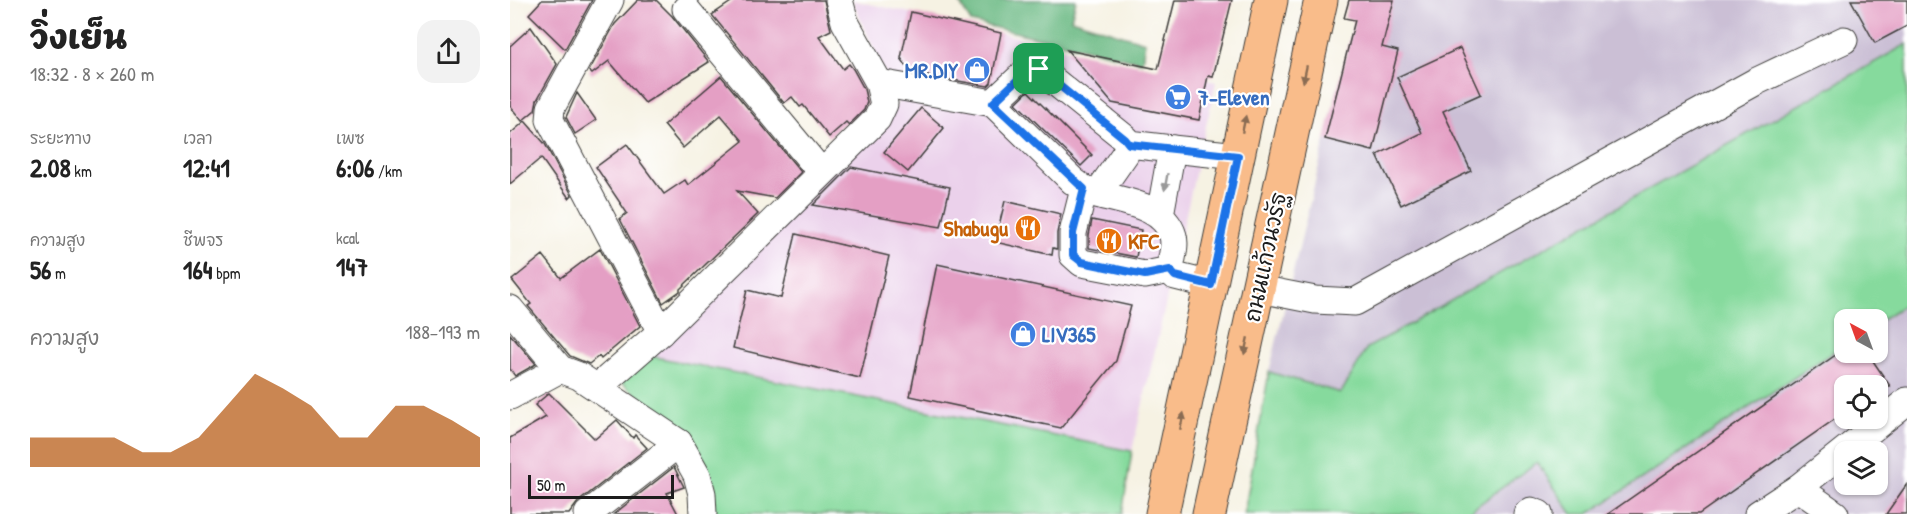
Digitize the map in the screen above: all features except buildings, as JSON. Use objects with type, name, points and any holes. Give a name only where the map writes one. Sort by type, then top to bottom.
[{"type":"main road","points":[[1162,514],[1271,0]]},
{"type":"main road","name":"ถนนแก้วนวรัฐ","points":[[1209,514],[1321,0]]},
{"type":"main road","points":[[1211,285],[1259,289]]},
{"type":"street","points":[[610,0],[551,108],[550,120],[661,332]]},
{"type":"street","points":[[598,387],[661,332],[877,119],[884,104],[879,83],[845,22],[839,0]]},
{"type":"street","points":[[686,9],[821,172]]},
{"type":"street","points":[[1259,289],[1315,300],[1355,302],[1755,82],[1844,40]]},
{"type":"street","points":[[993,103],[1028,70],[1039,69],[1129,144],[1238,156]]},
{"type":"street","points":[[879,83],[993,103],[1090,192],[1151,209],[1160,215],[1166,221],[1174,238],[1170,270],[1175,276],[1211,285]]},
{"type":"street","points":[[1129,144],[1125,154],[1090,192],[1073,233],[1073,255],[1082,262],[1145,275],[1170,270]]},
{"type":"street","points":[[1160,215],[1172,149]]},
{"type":"street","points":[[510,309],[560,369],[579,376],[598,387],[679,443],[697,475],[702,494],[703,514]]},
{"type":"street","points":[[510,396],[560,369]]},
{"type":"street","points":[[1758,514],[1798,488],[1907,401]]},
{"type":"street","points":[[588,514],[679,443]]},
{"type":"street","points":[[1798,488],[1835,514]]},
{"type":"street","points":[[1527,514],[1531,511],[1539,514]]},
{"type":"shaded area","points":[[852,0],[1216,82],[1132,451],[645,355],[898,103]]},
{"type":"shaded area","points":[[1359,0],[1907,0],[1907,44],[1367,348],[1341,393],[1269,372]]},
{"type":"shaded area","points":[[1907,303],[1907,514],[1588,514],[1834,351],[1834,363],[1888,363],[1888,315]]},
{"type":"shaded area","points":[[1537,462],[1572,514],[1466,514]]},
{"type":"green space","points":[[958,0],[1076,0],[1071,19],[1145,42],[1142,62],[971,22]]},
{"type":"green space","points":[[1907,44],[1907,303],[1888,315],[1888,309],[1834,309],[1834,351],[1588,514],[1572,514],[1537,462],[1466,514],[1244,514],[1269,372],[1341,393],[1367,348]]},
{"type":"green space","points":[[645,355],[1132,451],[1122,514],[709,514],[691,439],[619,381]]},
{"type":"place","name":"MR.DIY","points":[[977,70]]},
{"type":"place","name":"7-Eleven","points":[[1178,97]]},
{"type":"place","name":"Shabugu","points":[[1028,228]]},
{"type":"place","name":"KFC","points":[[1109,241]]},
{"type":"place","name":"LIV365","points":[[1023,334]]},
{"type":"route","points":[[1039,69],[1129,144],[1238,156],[1211,285],[1175,276],[1170,270],[1145,275],[1082,262],[1073,255],[1071,245],[1073,233],[1084,189],[993,103],[1028,70],[1039,69]]}]
